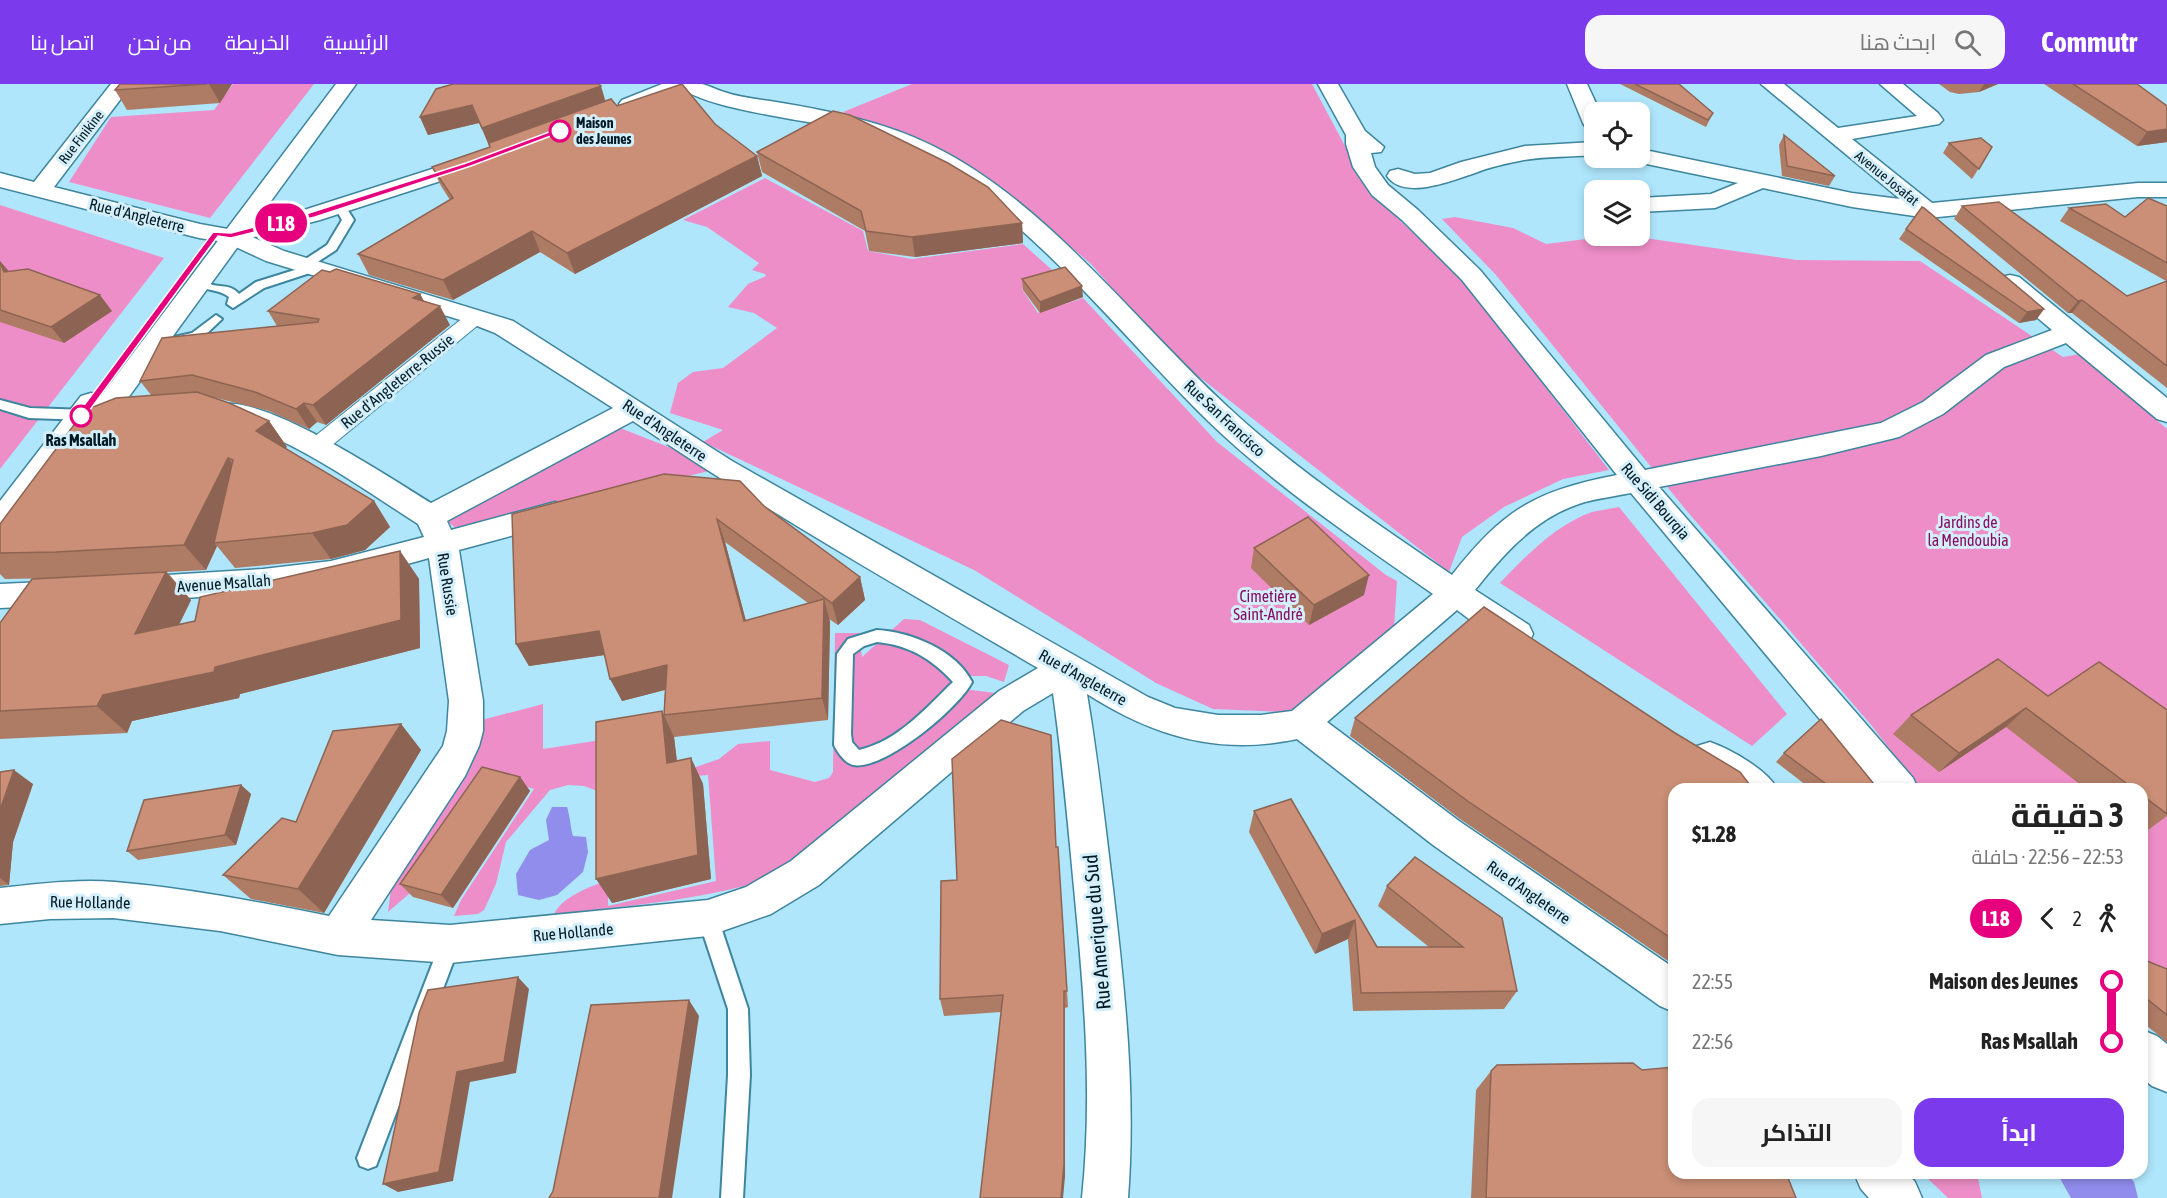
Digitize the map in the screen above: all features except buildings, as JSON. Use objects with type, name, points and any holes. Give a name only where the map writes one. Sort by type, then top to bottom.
[{"type":"street","name":"Rue Finikine","points":[[40,190],[122,84]]},
{"type":"street","points":[[4,534],[224,235],[330,84]]},
{"type":"street","points":[[91,415],[149,349],[200,279],[224,235],[346,84]]},
{"type":"street","points":[[612,111],[680,84]]},
{"type":"street","name":"Rue San Francisco","points":[[688,84],[717,97],[812,115],[874,130],[927,152],[960,170],[998,198],[1077,268],[1173,369],[1272,463],[1455,594],[1545,651]]},
{"type":"street","name":"Rue Sidi Bourqia","points":[[1328,84],[1357,135],[1379,153],[1398,176],[1410,214]]},
{"type":"street","points":[[1577,84],[1585,102]]},
{"type":"street","name":"Avenue Josafat","points":[[1771,84],[1948,229]]},
{"type":"street","points":[[1833,135],[1932,120],[1890,84]]},
{"type":"street","name":"Rue Sidi Bourqia","points":[[1357,135],[1360,155],[1371,179],[1471,275],[1638,482],[1895,783]]},
{"type":"street","points":[[1398,176],[1414,181],[1433,180],[1525,153],[1584,150]]},
{"type":"street","points":[[224,235],[340,206],[500,153]]},
{"type":"street","points":[[1650,158],[1852,200],[1926,210],[1956,209],[2138,190],[2167,190]]},
{"type":"street","name":"Rue d'Angleterre","points":[[0,180],[224,235],[276,256],[504,327],[722,468],[1066,668],[1073,669],[1135,706],[1186,724],[1225,729],[1278,730],[1302,723],[1455,594],[1485,555],[1510,529],[1544,507],[1579,493],[1810,448],[1889,430],[1933,408],[1995,361],[2070,332]]},
{"type":"street","points":[[1650,204],[1715,201],[1759,182]]},
{"type":"street","points":[[1989,265],[2167,413]]},
{"type":"street","name":"Rue d'Angleterre-Russie","points":[[318,446],[476,317]]},
{"type":"street","points":[[206,406],[218,407],[258,420],[318,446],[436,530],[634,409]]},
{"type":"street","points":[[91,415],[134,412]]},
{"type":"street","points":[[688,477],[722,468]]},
{"type":"street","name":"Avenue Msallah","points":[[0,597],[232,583],[320,574],[364,565],[436,530],[576,507]]},
{"type":"street","name":"Rue Russie","points":[[338,936],[441,784],[461,746],[467,718],[466,702],[436,530]]},
{"type":"street","name":"Rue Hollande","points":[[0,906],[50,901],[113,900],[220,913],[338,936],[450,944],[708,918],[757,901],[805,873],[1011,701],[1066,668]]},
{"type":"street","name":"Rue Amerique du Sud","points":[[1066,668],[1078,743],[1103,985],[1110,1096],[1110,1156],[1105,1198]]},
{"type":"street","name":"Rue d'Angleterre","points":[[1302,723],[1446,833],[1668,988]]},
{"type":"street","points":[[1685,742],[1750,783]]},
{"type":"street","points":[[2148,1056],[2167,1071]]},
{"type":"street","points":[[1882,1179],[1899,1198]]},
{"type":"lane","points":[[200,279],[200,283],[206,286],[224,288],[232,293],[235,297],[233,304],[260,285],[310,266],[332,247],[348,220],[340,206]]},
{"type":"lane","points":[[149,349],[163,343],[196,336],[216,320]]},
{"type":"lane","points":[[0,404],[29,413],[91,415]]},
{"type":"lane","points":[[877,636],[904,639],[945,661],[964,682],[904,738],[888,748],[875,754],[855,758],[843,745],[845,654],[849,646],[856,642],[877,636]]},
{"type":"lane","points":[[708,918],[738,1009],[739,1075],[732,1198]]},
{"type":"lane","points":[[368,1158],[450,944]]},
{"type":"green space","points":[[233,84],[314,84],[210,218],[69,182],[111,117],[214,110]]},
{"type":"green space","points":[[912,84],[1312,84],[1370,193],[1461,277],[1609,470],[1563,479],[1504,507],[1462,537],[1449,572],[1170,354],[1091,264],[986,176],[941,149],[843,112]]},
{"type":"green space","name":"Cimetière Saint-André","points":[[765,178],[863,231],[868,251],[912,259],[1023,244],[1061,278],[1022,289],[1038,313],[1083,298],[1217,442],[1386,575],[1397,581],[1394,629],[1301,708],[1283,712],[1213,709],[1156,683],[974,570],[703,442],[723,430],[670,413],[678,383],[693,372],[723,368],[777,328],[754,313],[728,307],[748,284],[766,276],[752,270],[759,263],[707,227],[683,220]]},
{"type":"green space","points":[[0,205],[164,258],[0,469]]},
{"type":"green space","name":"Jardins de la Mendoubia","points":[[1455,217],[1513,228],[1546,244],[1584,239],[1584,246],[1650,246],[1650,239],[1797,260],[1920,261],[2063,357],[2080,354],[2167,429],[2167,989],[2148,981],[2148,783],[1915,783],[1872,726],[1686,510],[1496,275],[1442,219]]},
{"type":"green space","points":[[615,426],[722,468],[458,530],[447,521]]},
{"type":"green space","points":[[1619,507],[1787,714],[1752,746],[1500,583],[1553,533],[1592,512]]},
{"type":"green space","points":[[904,619],[920,620],[1009,665],[1004,682],[986,676],[956,676],[954,688],[996,693],[977,716],[769,879],[689,898],[554,914],[570,897],[608,880],[608,906],[716,881],[708,775],[696,776],[696,767],[719,759],[738,744],[770,741],[770,770],[815,782],[829,778],[833,772],[835,633],[859,633],[862,657]]},
{"type":"green space","points":[[543,704],[543,749],[601,740],[600,792],[584,786],[568,785],[550,790],[506,842],[496,884],[484,910],[478,914],[454,916],[461,900],[534,789],[489,776],[410,893],[388,912],[393,874],[474,722]]},
{"type":"green space","points":[[1928,1179],[1978,1179],[1982,1198],[1948,1198]]},
{"type":"shaded area","points":[[552,807],[567,807],[573,836],[586,837],[588,852],[583,872],[557,895],[539,900],[518,895],[516,874],[530,850],[549,840],[546,820]]},
{"type":"shaded area","points":[[2060,1179],[2132,1179],[2138,1198],[2071,1198]]},
{"type":"bus line","name":"L18","points":[[81,416],[216,233],[231,236],[312,215],[468,165],[560,131]]},
{"type":"place","name":"Maison des Jeunes","points":[[560,131]]},
{"type":"place","name":"Ras Msallah","points":[[81,416]]}]
